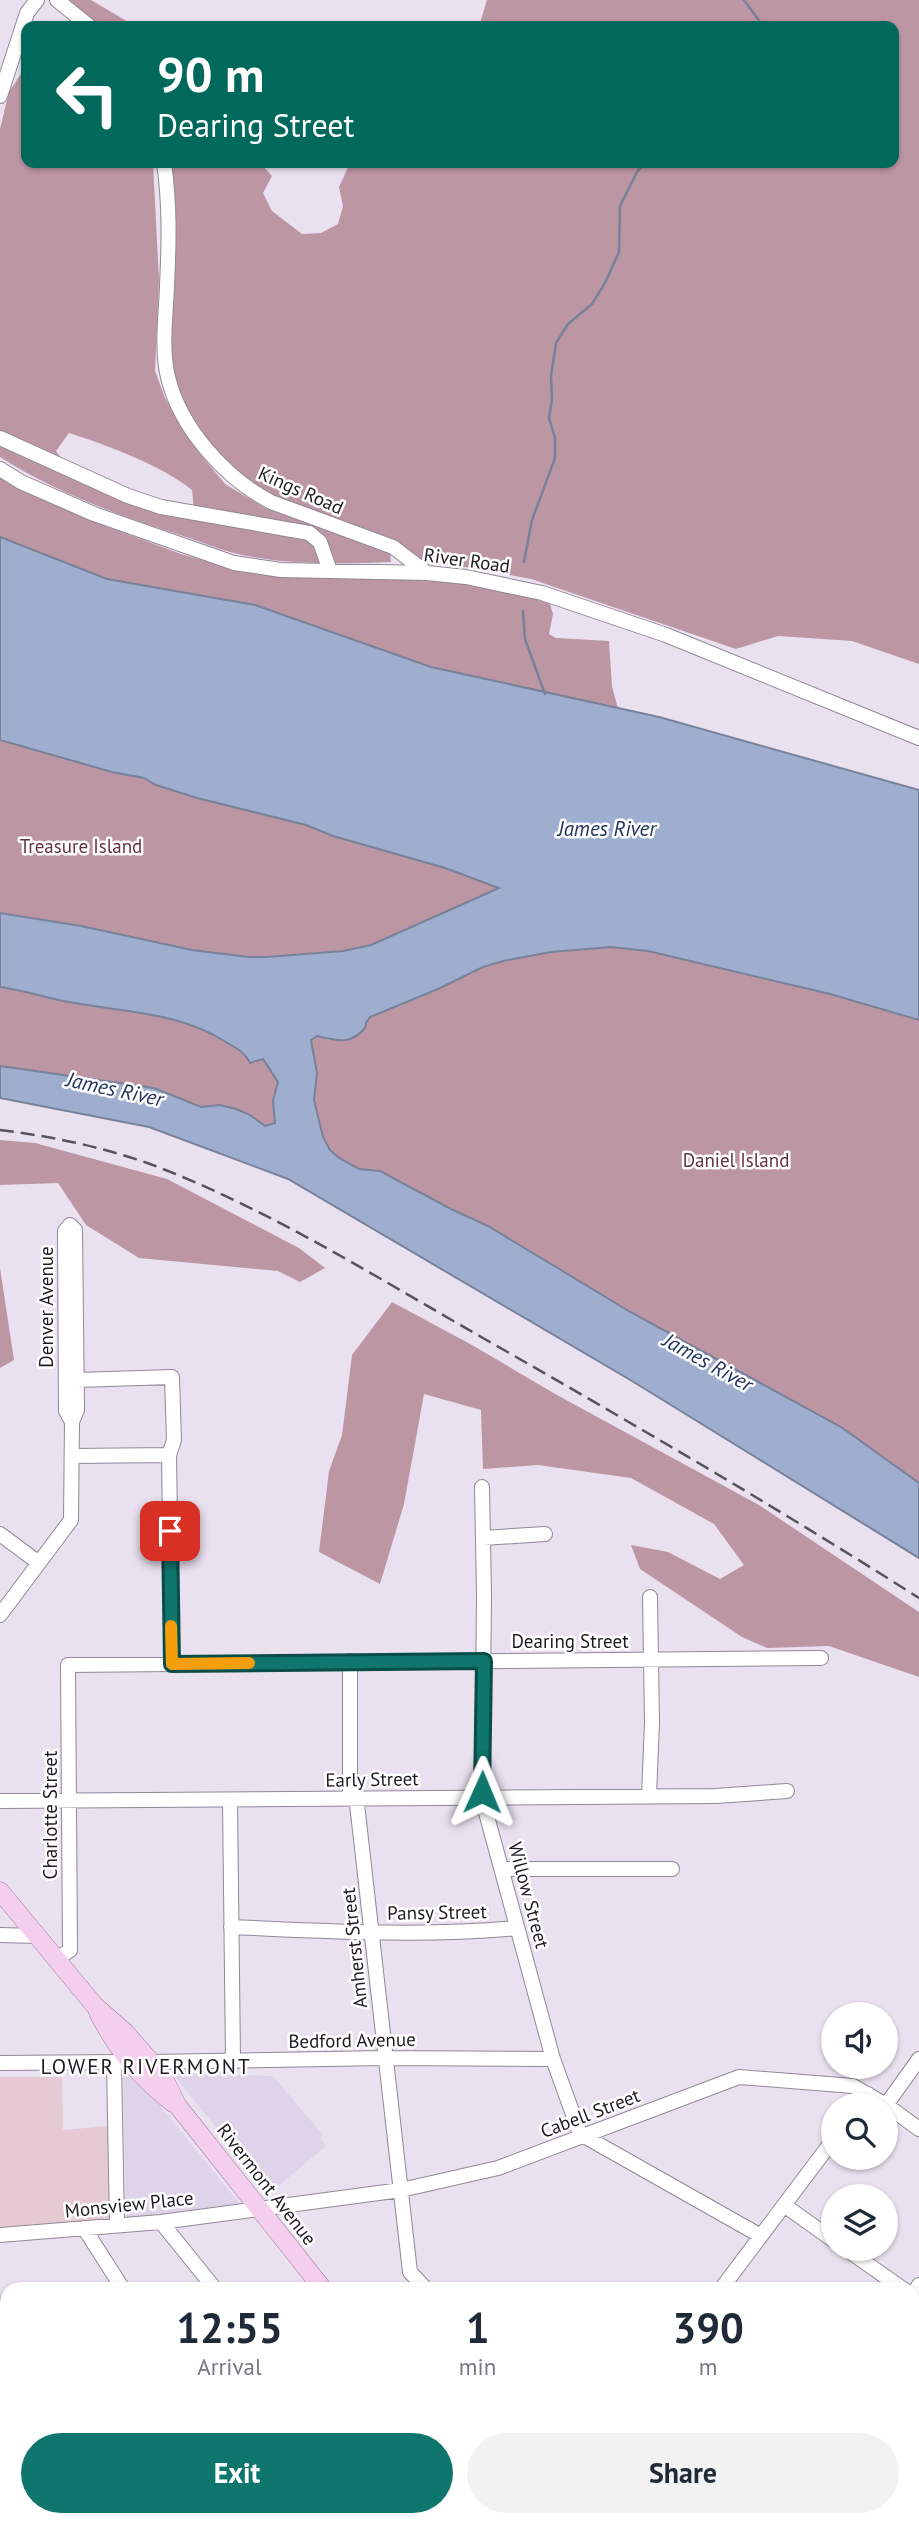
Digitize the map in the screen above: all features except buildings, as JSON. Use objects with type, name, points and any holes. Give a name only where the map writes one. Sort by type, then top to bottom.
[{"type":"main road","name":"Rivermont Avenue","points":[[0,1891],[98,2012],[109,2035],[154,2089],[177,2105]]},
{"type":"main road","name":"Rivermont Avenue","points":[[98,2012],[125,2032],[151,2062],[165,2080],[177,2105],[318,2282]]},
{"type":"street","points":[[24,21],[37,0]]},
{"type":"street","points":[[57,0],[83,21]]},
{"type":"street","points":[[0,96],[21,31]]},
{"type":"street","name":"Kings Road","points":[[164,168],[169,215],[166,362],[173,391],[198,437],[227,471],[254,493],[283,507],[393,547],[427,573]]},
{"type":"street","points":[[0,438],[128,496],[161,507],[309,533],[320,542],[330,571]]},
{"type":"street","name":"River Road","points":[[0,469],[41,491],[94,514],[234,563],[281,570],[427,573],[504,584],[601,612],[794,685],[919,737]]},
{"type":"street","name":"Denver Avenue","points":[[0,1615],[71,1520],[72,1422],[78,1410],[75,1230],[70,1225],[65,1231],[66,1411],[72,1422]]},
{"type":"street","points":[[76,1380],[172,1377],[174,1440],[169,1455],[172,1664]]},
{"type":"street","points":[[72,1455],[169,1455]]},
{"type":"street","name":"Willow Street","points":[[482,1487],[482,1798],[554,2059],[579,2131],[584,2136]]},
{"type":"street","points":[[0,1534],[38,1563]]},
{"type":"street","points":[[483,1538],[545,1534]]},
{"type":"street","points":[[649,1796],[652,1722],[650,1598]]},
{"type":"street","name":"Dearing Street","points":[[68,1665],[821,1658]]},
{"type":"street","name":"Amherst Street","points":[[350,1661],[350,1792],[357,1804],[410,2272],[419,2282]]},
{"type":"street","name":"Charlotte Street","points":[[57,1959],[69,1950],[68,1665]]},
{"type":"street","name":"Early Street","points":[[0,1801],[716,1796],[787,1791]]},
{"type":"street","points":[[230,1800],[233,2061]]},
{"type":"street","points":[[502,1869],[673,1869]]},
{"type":"street","name":"Pansy Street","points":[[231,1927],[371,1933],[517,1928]]},
{"type":"street","points":[[0,1935],[38,1936]]},
{"type":"street","name":"Bedford Avenue","points":[[151,2062],[385,2058],[554,2059]]},
{"type":"street","points":[[895,2093],[919,2059]]},
{"type":"street","points":[[0,2063],[132,2062]]},
{"type":"street","points":[[114,2063],[117,2225]]},
{"type":"street","name":"Cabell Street","points":[[261,2210],[401,2190],[498,2168],[739,2077],[836,2083],[853,2086],[858,2093]]},
{"type":"street","name":"Cabell Street","points":[[898,2114],[919,2129]]},
{"type":"street","points":[[584,2136],[761,2236]]},
{"type":"street","points":[[727,2282],[821,2156]]},
{"type":"street","points":[[784,2205],[821,2231]]},
{"type":"street","name":"Monsview Place","points":[[0,2235],[161,2222],[261,2210]]},
{"type":"street","points":[[161,2222],[209,2282]]},
{"type":"street","points":[[84,2228],[119,2282]]},
{"type":"street","points":[[863,2261],[893,2282]]},
{"type":"shaded area","points":[[177,2073],[273,2076],[323,2135],[320,2138],[326,2146],[270,2193],[176,2078]]},
{"type":"shaded area","points":[[123,2075],[135,2075],[240,2204],[235,2207],[126,2219]]},
{"type":"shaded area","points":[[0,2077],[62,2077],[63,2130],[109,2126],[111,2220],[0,2230]]},
{"type":"green space","points":[[65,0],[91,0],[127,21],[90,21]]},
{"type":"green space","points":[[487,0],[919,0],[919,664],[852,641],[778,636],[736,649],[531,579],[420,559],[256,489],[214,451],[189,414],[177,389],[170,361],[168,168],[265,168],[272,176],[263,193],[272,211],[302,234],[321,233],[338,224],[343,206],[339,187],[348,168],[899,168],[899,21],[481,21]]},
{"type":"green space","points":[[21,74],[21,168],[153,168],[159,280],[155,371],[165,398],[197,450],[225,484],[265,508],[390,553],[391,562],[297,562],[235,553],[90,503],[44,482],[0,457],[0,129],[9,92]],"holes":[[[69,433],[134,457],[192,490],[194,509],[137,495],[62,459],[56,451]]]},
{"type":"green space","points":[[0,478],[100,524],[181,554],[230,568],[459,582],[511,591],[550,604],[553,614],[549,634],[556,638],[609,641],[612,687],[618,708],[431,667],[255,605],[107,579],[0,537]]},
{"type":"green space","name":"Treasure Island","points":[[0,740],[112,772],[144,778],[156,785],[197,798],[306,825],[333,836],[445,868],[500,888],[371,945],[343,951],[267,957],[192,950],[81,926],[0,913]]},
{"type":"green space","name":"Daniel Island","points":[[611,947],[648,951],[830,994],[919,1020],[919,1483],[841,1427],[632,1313],[488,1226],[380,1171],[359,1169],[330,1150],[323,1137],[314,1100],[317,1073],[311,1040],[316,1036],[329,1040],[366,1023],[370,1017],[483,967],[551,952]]},
{"type":"green space","points":[[0,988],[167,1018],[220,1038],[255,1063],[258,1059],[263,1059],[278,1082],[273,1101],[275,1123],[262,1126],[250,1115],[236,1109],[220,1105],[201,1107],[154,1088],[0,1066]]},
{"type":"green space","points":[[0,1140],[35,1143],[167,1179],[299,1248],[325,1268],[300,1282],[278,1271],[139,1258],[86,1225],[58,1183],[0,1185]]},
{"type":"green space","points":[[0,1268],[14,1360],[0,1368]]},
{"type":"green space","points":[[392,1302],[759,1505],[919,1612],[919,1677],[829,1646],[767,1648],[742,1637],[640,1569],[631,1545],[668,1552],[720,1579],[744,1565],[714,1524],[631,1478],[538,1465],[483,1469],[481,1410],[424,1394],[404,1504],[380,1584],[319,1552],[329,1471],[342,1435],[352,1355]]},
{"type":"water","name":"James River","points":[[0,537],[107,579],[255,605],[431,667],[659,717],[919,790],[919,1020],[830,994],[648,951],[611,947],[551,952],[483,967],[370,1017],[365,1028],[354,1037],[342,1040],[317,1036],[311,1040],[317,1073],[314,1100],[323,1137],[330,1150],[339,1158],[359,1169],[380,1171],[488,1226],[632,1313],[841,1427],[919,1483],[919,1558],[632,1381],[288,1179],[149,1127],[0,1098],[0,1066],[154,1088],[201,1107],[220,1105],[236,1109],[265,1126],[275,1123],[273,1101],[278,1082],[263,1059],[250,1063],[237,1048],[189,1024],[0,987],[0,913],[81,926],[192,950],[267,957],[343,951],[371,945],[499,888],[445,868],[333,836],[306,825],[197,798],[156,785],[144,778],[112,772],[0,740]]},
{"type":"waterway","points":[[744,0],[759,21]]},
{"type":"waterway","points":[[524,562],[532,520],[555,458],[555,438],[549,418],[556,343],[568,324],[592,304],[606,281],[619,252],[620,206],[641,168]]},
{"type":"waterway","points":[[523,611],[525,639],[545,694]]},
{"type":"railway","points":[[0,1130],[38,1135],[114,1152],[193,1182],[278,1222],[648,1433],[919,1598]]},
{"type":"slow traffic","points":[[171,1626],[172,1664],[249,1663]]},
{"type":"district","name":"LOWER RIVERMONT","points":[[146,2066]]},
{"type":"route","points":[[170,1531],[172,1664],[484,1661],[482,1792]]}]
